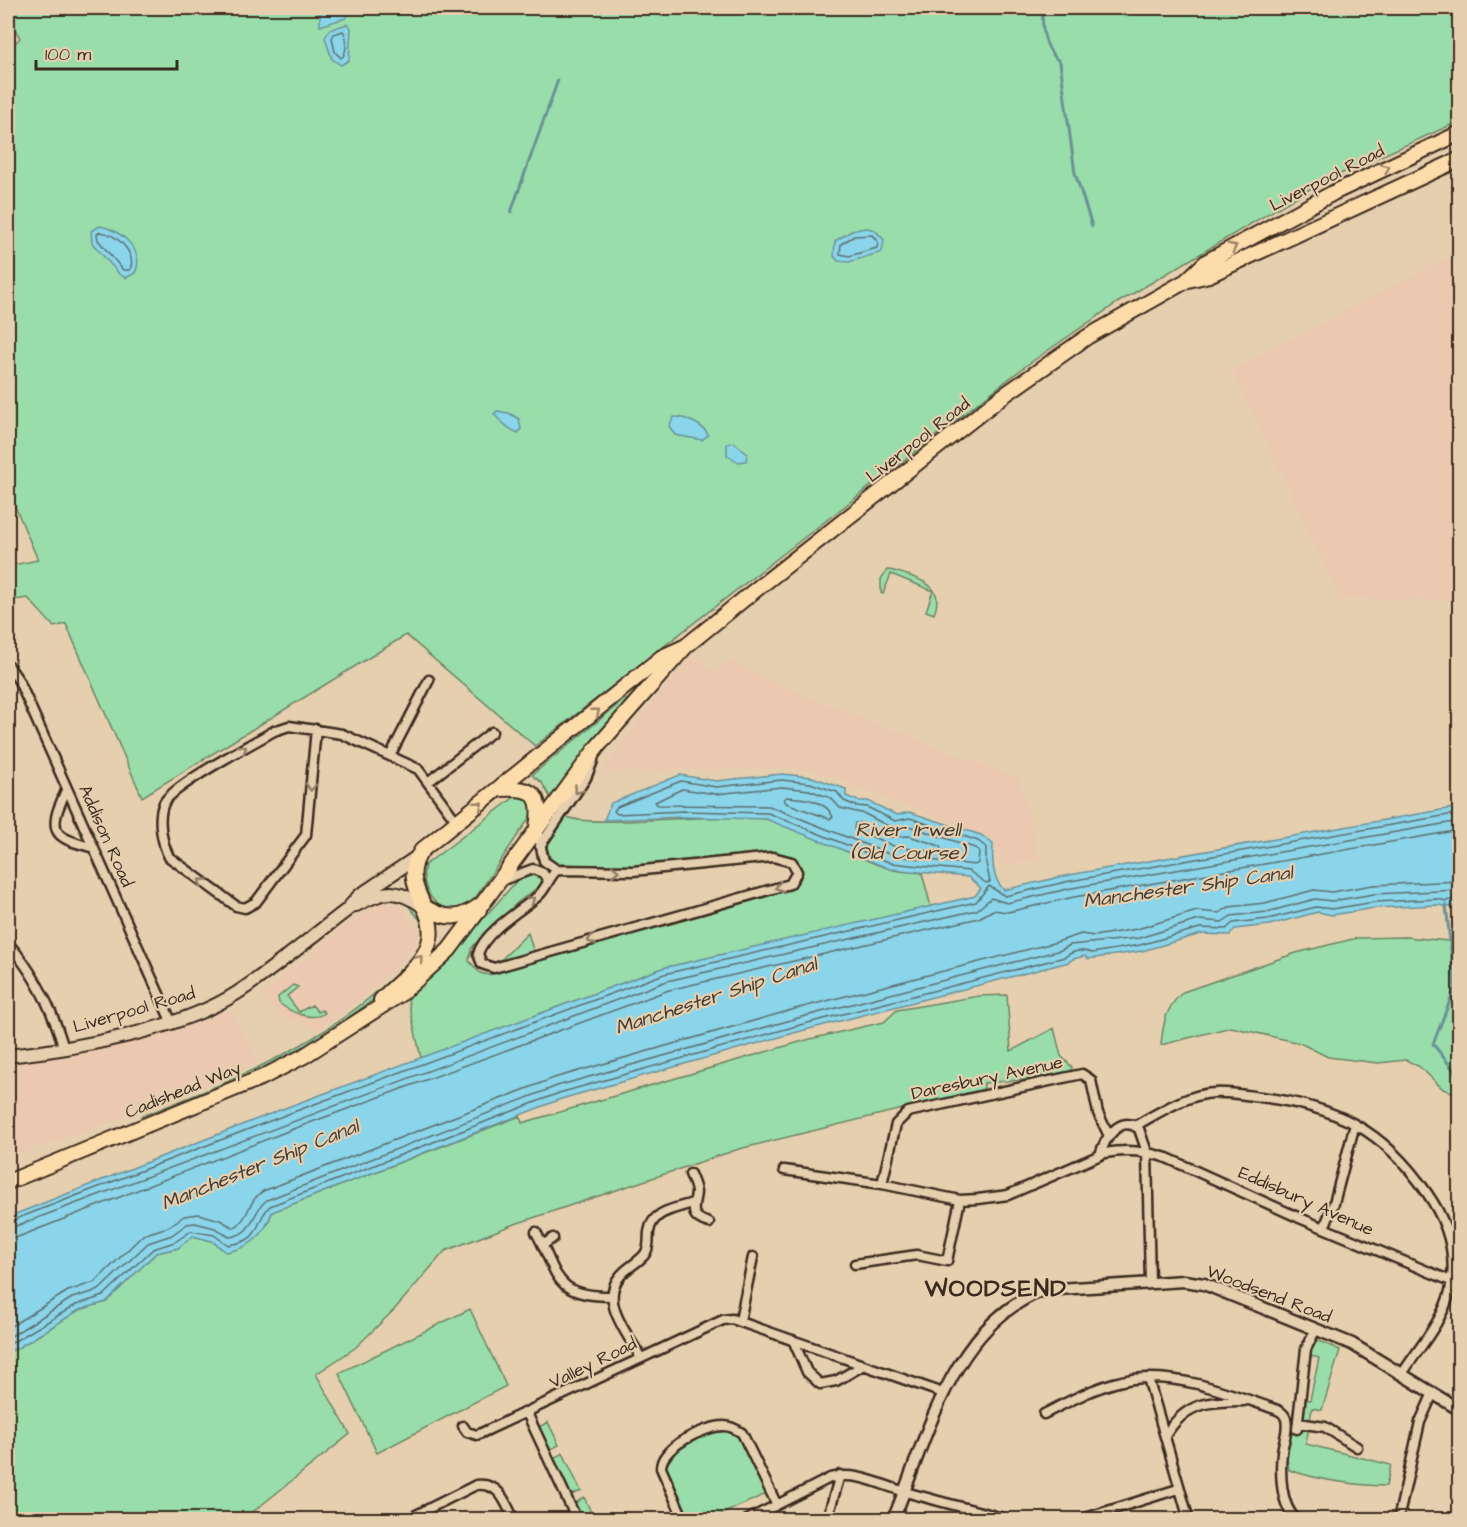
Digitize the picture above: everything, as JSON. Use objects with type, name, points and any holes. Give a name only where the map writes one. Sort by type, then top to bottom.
[{"type":"highway","name":"Liverpool Road","points":[[498,883],[598,746],[686,646],[1000,398],[1087,338],[1186,280],[1206,262],[1333,193],[1460,133]]},
{"type":"highway","name":"Liverpool Road","points":[[1186,280],[1209,275],[1460,159]]},
{"type":"highway","name":"Liverpool Road","points":[[417,857],[429,843],[500,789],[662,657],[686,646]]},
{"type":"highway","points":[[500,789],[518,788],[535,795],[540,810],[537,828]]},
{"type":"highway","name":"Cadishead Way","points":[[365,1017],[426,951],[431,929],[414,885],[417,857]]},
{"type":"highway","name":"Cadishead Way","points":[[8,1182],[263,1077],[304,1056],[402,993],[438,961],[469,925],[498,883]]},
{"type":"highway","points":[[423,906],[437,915],[450,918],[464,916],[483,903]]},
{"type":"main road","name":"Liverpool Road","points":[[347,910],[359,896],[417,857]]},
{"type":"main road","name":"Liverpool Road","points":[[8,1056],[64,1048],[171,1022],[235,994],[347,910],[384,892],[400,893],[423,906]]},
{"type":"street","name":"Addison Road","points":[[8,665],[19,681],[171,1022]]},
{"type":"street","points":[[390,756],[429,680]]},
{"type":"street","points":[[316,729],[306,835],[256,902],[245,908],[236,906],[169,857],[165,849],[161,813],[171,793],[274,731],[289,726],[316,729],[342,734],[418,769],[457,822]]},
{"type":"street","points":[[428,782],[492,732]]},
{"type":"street","points":[[540,846],[586,778],[598,746]]},
{"type":"street","points":[[67,789],[54,821],[54,828],[61,836],[94,848]]},
{"type":"street","points":[[537,828],[544,861],[556,870],[633,871],[773,857],[792,862],[797,872],[789,884],[494,968],[482,964],[478,954],[484,942],[545,889],[547,879],[556,870]]},
{"type":"street","points":[[498,883],[516,873],[533,869],[543,873],[547,879]]},
{"type":"street","points":[[8,943],[33,976],[56,1021],[64,1048]]},
{"type":"street","name":"Daresbury Avenue","points":[[882,1184],[896,1124],[908,1112],[1082,1074],[1090,1080],[1098,1113],[1108,1134]]},
{"type":"street","points":[[1100,1155],[1108,1134],[1120,1127],[1135,1126],[1180,1103],[1214,1093],[1299,1102],[1355,1124],[1392,1148],[1436,1206],[1448,1230],[1453,1253],[1451,1281],[1446,1303],[1402,1374]]},
{"type":"street","points":[[1324,1228],[1334,1203],[1355,1124]]},
{"type":"street","points":[[1135,1126],[1143,1138],[1147,1152],[1150,1283]]},
{"type":"street","name":"Eddisbury Avenue","points":[[784,1170],[882,1184],[960,1200],[1008,1195],[1100,1155],[1121,1150],[1147,1152],[1167,1158],[1324,1228],[1451,1281]]},
{"type":"street","points":[[690,1174],[696,1192],[692,1203],[697,1217],[709,1223]]},
{"type":"street","points":[[855,1264],[917,1255],[947,1261],[960,1200]]},
{"type":"street","points":[[641,1358],[613,1306],[611,1296],[621,1275],[645,1254],[649,1245],[650,1225],[654,1219],[662,1212],[692,1203]]},
{"type":"street","points":[[536,1232],[543,1245],[546,1258],[561,1283],[584,1294],[611,1296]]},
{"type":"street","points":[[543,1245],[553,1239]]},
{"type":"street","points":[[740,1321],[753,1257]]},
{"type":"street","name":"Woodsend Road","points":[[893,1520],[943,1393],[973,1342],[1006,1309],[1043,1290],[1184,1281],[1204,1284],[1352,1344],[1460,1410]]},
{"type":"street","name":"Valley Road","points":[[463,1426],[467,1432],[477,1435],[723,1320],[740,1321],[943,1393]]},
{"type":"street","points":[[1316,1329],[1306,1349],[1298,1426],[1317,1424],[1338,1441],[1357,1447]]},
{"type":"street","points":[[793,1340],[807,1372],[820,1384],[836,1381],[862,1366]]},
{"type":"street","points":[[1148,1378],[1178,1489],[1189,1520]]},
{"type":"street","points":[[1044,1414],[1113,1384],[1148,1378],[1190,1383],[1272,1407],[1284,1416],[1286,1428],[1282,1459],[1283,1488],[1288,1507],[1297,1520]]},
{"type":"street","points":[[1398,1520],[1420,1422],[1433,1393]]},
{"type":"street","points":[[1165,1436],[1174,1422],[1193,1407],[1226,1401],[1253,1401]]},
{"type":"street","points":[[528,1413],[577,1520]]},
{"type":"street","points":[[684,1520],[661,1468],[661,1461],[673,1446],[714,1427],[730,1427],[746,1437],[777,1504]]},
{"type":"street","points":[[827,1520],[840,1475]]},
{"type":"street","points":[[747,1520],[840,1475],[857,1476],[905,1492],[1010,1520]]},
{"type":"street","points":[[406,1520],[476,1485],[484,1484],[499,1491],[514,1520]]},
{"type":"street","points":[[1079,1520],[1178,1489]]},
{"type":"shaded area","points":[[1459,251],[1459,601],[1341,599],[1232,370]]},
{"type":"shaded area","points":[[695,654],[715,673],[731,659],[761,678],[1020,779],[1040,860],[1000,866],[995,839],[812,770],[763,768],[601,772],[654,699]]},
{"type":"shaded area","points":[[384,901],[400,905],[420,932],[416,946],[353,1005],[320,1029],[280,1016],[261,994],[370,907]]},
{"type":"shaded area","points":[[228,1011],[234,1013],[260,1062],[183,1096],[8,1158],[8,1061],[155,1032]]},
{"type":"green space","points":[[19,8],[1459,8],[1460,121],[1320,183],[1117,303],[1027,365],[535,746],[406,635],[142,797],[66,624],[54,627],[28,598],[8,601],[8,566],[38,560],[8,490],[8,51],[20,38],[9,19]]},
{"type":"green space","points":[[887,570],[910,576],[929,585],[936,594],[934,614],[926,611],[933,591],[891,574],[883,594],[881,593],[881,579]]},
{"type":"green space","points":[[625,699],[628,700],[606,725],[552,800],[542,783],[532,775]]},
{"type":"green space","points":[[516,796],[528,800],[534,811],[474,900],[464,908],[455,910],[445,909],[437,904],[426,887],[425,865]]},
{"type":"green space","points":[[565,816],[578,820],[600,821],[721,817],[766,819],[798,829],[875,864],[894,870],[922,873],[931,907],[663,968],[421,1058],[407,995],[459,946],[521,876],[533,873],[540,876],[542,884],[518,902],[471,949],[469,961],[480,973],[489,975],[794,887],[801,878],[798,862],[784,854],[770,853],[632,867],[557,864],[552,862],[546,845]]},
{"type":"green space","points":[[409,900],[426,921],[427,945],[375,998],[325,1035],[272,1064],[221,1087],[140,1117],[257,1068],[294,1049],[364,1003],[395,975],[424,943],[424,925],[407,904]]},
{"type":"green space","points":[[528,933],[534,953],[500,961]]},
{"type":"green space","points":[[1406,937],[1459,942],[1459,1095],[1443,1089],[1420,1067],[1406,1060],[1378,1063],[1328,1057],[1300,1043],[1231,1027],[1161,1045],[1166,1016],[1183,992],[1296,953],[1357,938]]},
{"type":"green space","points":[[293,985],[298,987],[287,996],[299,1012],[312,1005],[318,1012],[322,1010],[325,1013],[320,1016],[308,1016],[289,1010],[279,1003],[278,997]]},
{"type":"green space","points":[[1007,995],[1011,1051],[1054,1028],[1061,1056],[1072,1067],[1071,1071],[1032,1079],[984,1083],[984,1089],[739,1149],[512,1225],[445,1251],[394,1310],[355,1348],[316,1374],[350,1434],[244,1519],[8,1519],[8,1352],[79,1310],[106,1302],[156,1253],[178,1248],[193,1236],[212,1241],[226,1252],[268,1224],[272,1212],[520,1116],[522,1123],[810,1039],[884,1022],[897,1010],[979,996]]},
{"type":"green space","points":[[470,1309],[506,1386],[377,1453],[339,1373]]},
{"type":"green space","points":[[1310,1337],[1340,1350],[1322,1410],[1312,1408],[1306,1444],[1391,1465],[1386,1486],[1337,1482],[1289,1470],[1287,1459],[1295,1399],[1310,1400],[1319,1358],[1305,1354]]},
{"type":"green space","points":[[548,1422],[559,1445],[548,1451],[537,1428]]},
{"type":"green space","points":[[734,1432],[739,1438],[766,1494],[711,1519],[687,1519],[663,1462],[667,1456],[682,1445],[708,1434]]},
{"type":"green space","points":[[563,1453],[581,1491],[569,1496],[552,1459]]},
{"type":"green space","points":[[584,1497],[594,1519],[580,1519],[573,1505]]},
{"type":"water","points":[[320,8],[349,8],[346,18],[320,26]]},
{"type":"water","points":[[347,24],[351,28],[349,60],[341,65],[332,59],[325,38],[329,30]]},
{"type":"water","points":[[100,226],[123,236],[129,242],[137,257],[135,273],[126,278],[120,275],[92,243],[91,231]]},
{"type":"water","points":[[867,228],[875,230],[884,240],[882,252],[849,262],[838,261],[834,256],[835,241],[853,230]]},
{"type":"water","points":[[497,411],[509,413],[519,419],[521,429],[518,433],[499,420],[494,414]]},
{"type":"water","points":[[674,417],[694,422],[708,435],[702,440],[675,435],[669,426]]},
{"type":"water","points":[[734,442],[747,454],[746,461],[738,462],[727,455],[727,444]]},
{"type":"water","points":[[782,774],[812,777],[846,789],[846,796],[858,801],[868,801],[897,815],[909,812],[981,835],[993,844],[995,875],[1004,890],[1069,875],[1459,807],[1459,904],[1450,907],[1438,905],[1375,908],[1332,915],[1318,912],[1269,925],[1235,929],[1230,935],[1201,934],[1142,951],[1088,959],[1085,956],[801,1031],[561,1099],[272,1212],[261,1234],[249,1244],[235,1250],[226,1252],[212,1241],[193,1236],[178,1248],[156,1253],[106,1302],[79,1310],[8,1352],[8,1217],[285,1108],[663,968],[975,896],[981,888],[968,877],[890,869],[766,819],[684,817],[604,820],[611,803],[680,775],[716,781]]},
{"type":"waterway","points":[[1043,8],[1047,44],[1060,62],[1075,173],[1092,226]]},
{"type":"waterway","points":[[511,212],[558,80]]},
{"type":"waterway","points":[[1446,905],[1455,988],[1433,1044],[1460,1078]]},
{"type":"district","name":"WOODSEND","points":[[996,1289]]},
{"type":"water label","name":"River Irwell (Old Course)","points":[[908,842]]},
{"type":"water label","name":"Manchester Ship Canal","points":[[1188,887]]},
{"type":"water label","name":"Manchester Ship Canal","points":[[716,996]]},
{"type":"water label","name":"Manchester Ship Canal","points":[[260,1165]]}]
